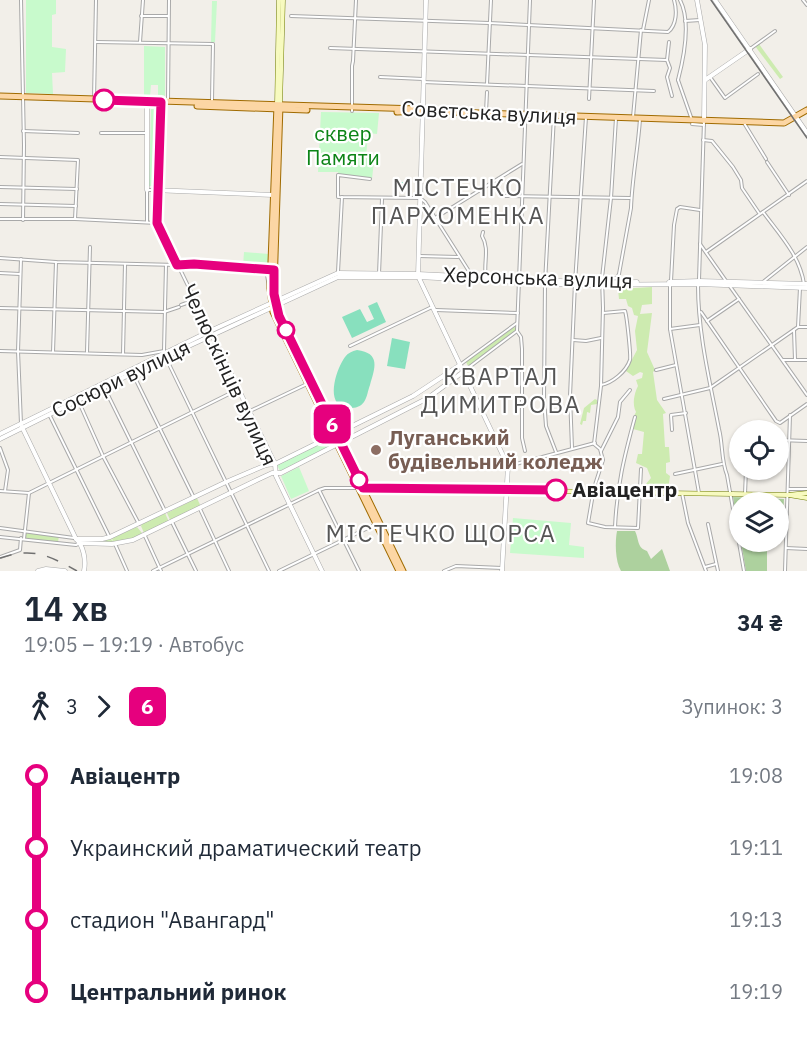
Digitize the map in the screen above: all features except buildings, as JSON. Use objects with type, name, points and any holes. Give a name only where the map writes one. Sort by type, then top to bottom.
[{"type":"main road","points":[[281,0],[270,288],[279,326],[401,571]]},
{"type":"main road","points":[[0,98],[147,103]]},
{"type":"main road","points":[[22,99],[94,99],[161,104],[278,107]]},
{"type":"main road","points":[[161,104],[168,102],[212,103],[278,107]]},
{"type":"main road","name":"Совєтська вулиця","points":[[278,107],[704,123],[784,123],[796,117]]},
{"type":"main road","points":[[796,117],[807,110]]},
{"type":"main road","points":[[270,270],[274,304],[334,434]]},
{"type":"main road","points":[[360,488],[594,490],[729,494]]},
{"type":"main road","points":[[789,495],[807,493]]},
{"type":"street","points":[[21,0],[23,219]]},
{"type":"street","points":[[94,99],[96,0]]},
{"type":"street","points":[[140,42],[142,0]]},
{"type":"street","points":[[168,102],[169,0]]},
{"type":"street","points":[[352,110],[356,0]]},
{"type":"street","points":[[426,0],[418,276],[508,466],[502,569],[456,566],[444,571]]},
{"type":"street","points":[[487,84],[491,0]]},
{"type":"street","points":[[525,452],[522,438],[522,349],[517,323],[530,0]]},
{"type":"street","points":[[589,99],[594,0]]},
{"type":"street","points":[[633,119],[637,60],[649,0]]},
{"type":"street","points":[[291,16],[593,27],[668,32],[675,20],[674,0]]},
{"type":"street","points":[[680,0],[684,7],[685,36],[678,80],[692,122]]},
{"type":"street","points":[[697,0],[705,45],[699,309],[729,494]]},
{"type":"street","points":[[715,0],[807,133]]},
{"type":"street","points":[[803,0],[807,5]]},
{"type":"street","points":[[141,16],[169,16]]},
{"type":"street","points":[[685,21],[701,20]]},
{"type":"street","points":[[704,80],[775,31]]},
{"type":"street","points":[[96,42],[213,44],[212,103]]},
{"type":"street","points":[[669,42],[667,60],[670,68],[667,77],[672,96]]},
{"type":"street","points":[[330,48],[667,60]]},
{"type":"street","points":[[710,76],[725,98],[758,74]]},
{"type":"street","points":[[380,77],[654,91]]},
{"type":"street","points":[[486,115],[487,92]]},
{"type":"street","points":[[147,103],[147,222]]},
{"type":"street","name":"Челюскінців вулиця","points":[[161,104],[156,190],[157,223],[250,411],[275,464],[276,473],[289,505],[322,571]]},
{"type":"street","points":[[554,116],[545,282],[544,399],[546,426],[556,452]]},
{"type":"street","points":[[572,448],[570,396],[586,117]]},
{"type":"street","points":[[616,118],[611,198],[602,282],[601,385],[595,443],[601,451],[603,460],[594,490],[588,524],[638,528],[638,491],[641,469]]},
{"type":"street","points":[[602,282],[617,278],[619,273],[632,208],[630,198],[634,183],[640,119]]},
{"type":"street","points":[[743,122],[789,195]]},
{"type":"street","points":[[23,131],[78,133]]},
{"type":"street","points":[[101,133],[147,133]]},
{"type":"street","points":[[703,141],[712,141],[734,167],[741,180],[742,189],[795,255],[802,269],[806,286]]},
{"type":"street","points":[[0,158],[78,160],[75,219]]},
{"type":"street","points":[[435,218],[523,163]]},
{"type":"street","points":[[338,273],[340,197],[338,175],[370,179]]},
{"type":"street","points":[[706,252],[807,181]]},
{"type":"street","points":[[0,187],[77,189]]},
{"type":"street","points":[[147,190],[275,196]]},
{"type":"street","points":[[504,196],[630,198]]},
{"type":"street","points":[[340,197],[420,198],[425,202],[472,277]]},
{"type":"street","points":[[379,274],[382,198]]},
{"type":"street","points":[[0,204],[76,206]]},
{"type":"street","points":[[699,493],[670,329],[670,283],[677,209],[680,207],[700,210]]},
{"type":"street","points":[[0,219],[75,219],[157,223]]},
{"type":"street","points":[[483,232],[482,236],[486,243],[484,271],[486,278]]},
{"type":"street","points":[[700,244],[807,395]]},
{"type":"street","points":[[87,353],[90,247]]},
{"type":"street","points":[[760,285],[807,247]]},
{"type":"street","points":[[419,256],[458,257]]},
{"type":"street","points":[[0,258],[56,262],[194,264],[270,270]]},
{"type":"street","points":[[21,258],[18,351],[22,426],[78,541],[84,557],[84,571]]},
{"type":"street","points":[[52,352],[56,262]]},
{"type":"street","points":[[123,354],[125,264]]},
{"type":"street","points":[[166,265],[164,354],[270,571]]},
{"type":"street","points":[[0,273],[20,274]]},
{"type":"street","name":"Херсонська вулиця","points":[[274,304],[338,273],[575,283],[698,282],[806,286]]},
{"type":"street","name":"Херсонська вулиця","points":[[274,304],[338,277],[472,277],[520,281]]},
{"type":"street","name":"Херсонська вулиця","points":[[760,285],[800,288],[806,286]]},
{"type":"street","points":[[798,327],[800,288]]},
{"type":"street","points":[[707,321],[739,299]]},
{"type":"street","points":[[0,308],[165,312],[195,300]]},
{"type":"street","name":"Сосюри вулиця","points":[[22,426],[164,354],[274,304]]},
{"type":"street","points":[[350,346],[432,308],[518,313]]},
{"type":"street","points":[[699,309],[776,421],[780,423],[807,404]]},
{"type":"street","points":[[601,385],[612,381],[630,360],[625,311],[603,313]]},
{"type":"street","points":[[0,537],[76,545],[78,541],[110,537],[139,525],[226,482],[266,465],[275,464],[413,396],[517,323]]},
{"type":"street","points":[[670,329],[700,324]]},
{"type":"street","points":[[664,399],[710,388],[798,327],[807,327]]},
{"type":"street","points":[[794,330],[795,360]]},
{"type":"street","points":[[0,528],[72,536],[78,541],[115,544],[145,536],[257,480],[339,444],[428,398],[517,331]]},
{"type":"street","points":[[573,340],[586,341],[601,338]]},
{"type":"street","points":[[0,351],[164,354]]},
{"type":"street","name":"Сосюри вулиця","points":[[0,436],[133,373],[164,354]]},
{"type":"street","points":[[783,360],[807,360]]},
{"type":"street","points":[[656,370],[676,365]]},
{"type":"street","points":[[133,373],[194,498]]},
{"type":"street","points":[[250,411],[307,383]]},
{"type":"street","points":[[104,387],[166,512]]},
{"type":"street","points":[[0,490],[29,493],[238,389]]},
{"type":"street","points":[[601,451],[618,417],[620,402],[630,390]]},
{"type":"street","points":[[78,400],[103,456],[139,525]]},
{"type":"street","points":[[672,430],[671,415],[686,413]]},
{"type":"street","points":[[49,414],[110,537]]},
{"type":"street","points":[[790,415],[788,489],[807,493]]},
{"type":"street","points":[[615,527],[617,491],[622,462],[635,417]]},
{"type":"street","points":[[790,440],[807,441]]},
{"type":"street","points":[[508,466],[595,443]]},
{"type":"street","points":[[0,448],[8,470],[5,491]]},
{"type":"street","points":[[0,464],[7,464]]},
{"type":"street","points":[[675,474],[723,464]]},
{"type":"street","points":[[153,571],[319,490],[360,488]]},
{"type":"street","points":[[319,490],[359,571]]},
{"type":"street","points":[[0,556],[20,550],[26,531],[29,493]]},
{"type":"street","points":[[682,493],[688,523],[706,571]]},
{"type":"street","points":[[200,509],[229,571]]},
{"type":"street","points":[[172,522],[195,571]]},
{"type":"street","points":[[279,571],[377,523]]},
{"type":"street","points":[[708,524],[718,571]]},
{"type":"street","points":[[145,536],[161,569]]},
{"type":"street","points":[[115,544],[127,571]]},
{"type":"street","points":[[789,548],[807,549]]},
{"type":"street","points":[[740,552],[744,571]]},
{"type":"street","points":[[785,571],[786,552]]},
{"type":"street","points":[[705,567],[716,564]]},
{"type":"street","points":[[38,571],[66,571]]},
{"type":"green space","points":[[26,0],[56,0],[56,14],[52,15],[52,47],[66,49],[65,72],[52,73],[53,94],[26,93]]},
{"type":"green space","points":[[212,1],[217,1],[215,42],[211,42]]},
{"type":"green space","points":[[759,44],[783,77],[780,79],[755,46]]},
{"type":"green space","points":[[144,46],[165,47],[165,97],[158,96],[158,85],[151,85],[150,96],[144,96]]},
{"type":"green space","points":[[151,109],[159,109],[157,186],[149,186]]},
{"type":"green space","name":"сквер Памяти","points":[[321,112],[379,113],[377,134],[368,133],[366,158],[374,161],[372,179],[338,174],[338,172],[318,172]]},
{"type":"green space","points":[[395,182],[412,182],[411,191],[395,190]]},
{"type":"green space","points":[[244,252],[269,254],[268,268],[243,266]]},
{"type":"green space","points":[[652,287],[652,304],[642,305],[640,314],[652,313],[647,352],[655,370],[653,372],[657,400],[666,413],[663,414],[665,447],[669,447],[670,462],[666,463],[666,473],[670,476],[668,490],[640,489],[640,485],[645,485],[651,478],[647,468],[636,463],[638,454],[642,454],[644,432],[633,429],[636,417],[634,416],[636,412],[634,399],[638,386],[636,380],[642,378],[643,373],[640,372],[633,376],[626,371],[637,350],[635,331],[638,316],[634,315],[626,299],[619,299],[618,289]]},
{"type":"green space","points":[[377,302],[386,322],[352,338],[342,317],[360,309],[367,322],[374,319],[368,306]]},
{"type":"green space","points":[[514,327],[517,328],[515,332],[468,366],[466,362]]},
{"type":"green space","points":[[392,338],[410,342],[405,369],[387,366]]},
{"type":"green space","points":[[357,350],[370,354],[373,358],[373,373],[362,404],[354,408],[342,407],[337,403],[335,397],[334,383],[345,357]]},
{"type":"green space","points":[[595,399],[597,404],[591,405],[586,421],[580,424],[584,408]]},
{"type":"green space","points":[[330,438],[333,445],[280,471],[277,465]]},
{"type":"green space","points":[[299,467],[309,491],[291,499],[281,476]]},
{"type":"green space","points":[[197,498],[201,507],[171,522],[167,513]]},
{"type":"green space","points":[[165,513],[169,522],[144,533],[142,524]]},
{"type":"green space","points":[[513,518],[571,523],[569,545],[584,547],[584,558],[510,553]]},
{"type":"green space","points":[[137,527],[142,533],[141,536],[114,543],[85,542],[85,540],[110,538],[113,541],[112,538]]},
{"type":"green space","points":[[617,531],[635,531],[640,545],[651,559],[662,549],[670,571],[621,571],[616,551]]},
{"type":"green space","points":[[26,532],[59,536],[58,542],[25,538]]},
{"type":"green space","points":[[743,552],[767,552],[767,571],[746,571]]},
{"type":"tram line","points":[[711,0],[807,138]]},
{"type":"railway","points":[[0,558],[22,553],[40,554],[77,571]]},
{"type":"bus line","name":"6","points":[[104,100],[161,102],[157,223],[177,265],[194,264],[274,270],[274,294],[279,316],[363,488],[556,490]]},
{"type":"place","name":"Луганський будівельний коледж","points":[[376,450]]},
{"type":"place","name":"Авіацентр","points":[[556,490]]},
{"type":"district","name":"МІСТЕЧКО ПАРХОМЕНКА","points":[[458,202]]},
{"type":"district","name":"КВАРТАЛ ДИМИТРОВА","points":[[501,391]]},
{"type":"district","name":"МІСТЕЧКО ЩОРСА","points":[[441,534]]}]
